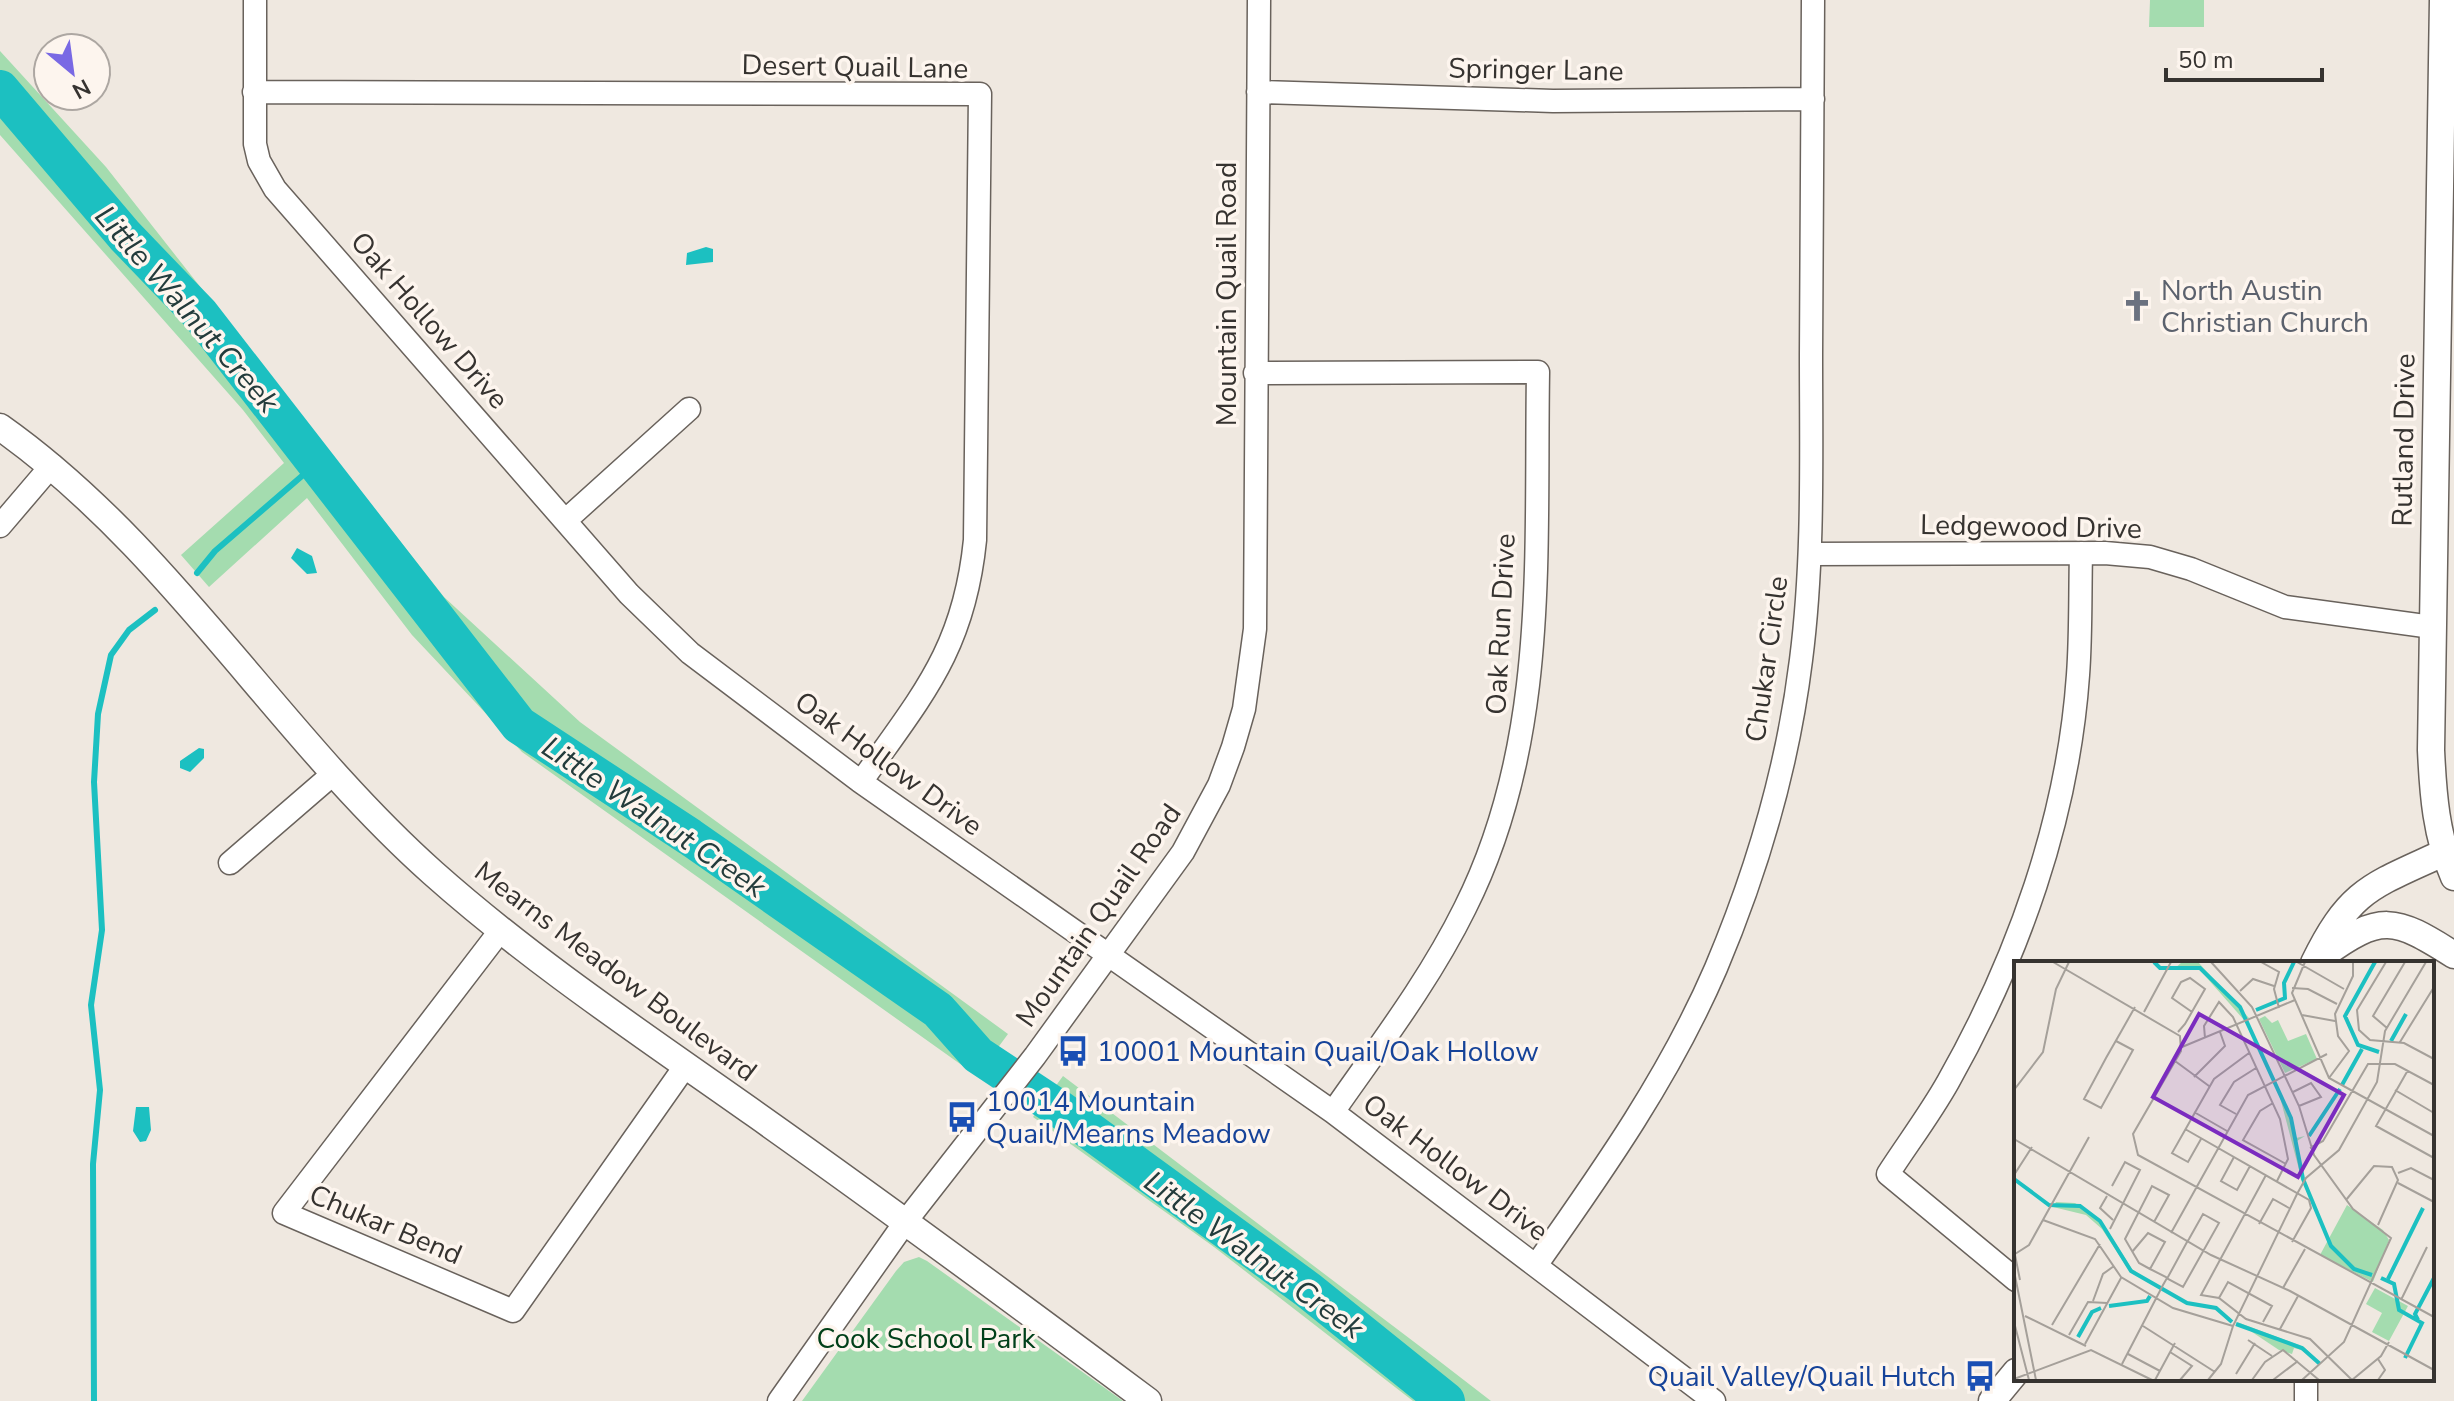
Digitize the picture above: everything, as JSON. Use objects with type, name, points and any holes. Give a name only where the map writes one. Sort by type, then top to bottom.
[{"type":"street","name":"Oak Hollow Drive","points":[[255,0],[255,144],[259,161],[275,189],[659,627],[861,782],[1333,1112],[1714,1401]]},
{"type":"street","name":"Mountain Quail Road","points":[[779,1401],[906,1221],[991,1114],[1109,955],[1202,820],[1224,772],[1244,709],[1255,629],[1259,0]]},
{"type":"street","name":"Chukar Circle","points":[[1537,1264],[1628,1135],[1666,1070],[1715,969],[1763,839],[1785,746],[1801,662],[1810,554],[1813,0]]},
{"type":"street","name":"Rutland Drive","points":[[2443,0],[2432,627],[2433,800],[2443,853],[2454,877]]},
{"type":"street","name":"Desert Quail Lane","points":[[254,92],[980,94],[975,540],[971,580],[946,658],[861,782]]},
{"type":"street","name":"Springer Lane","points":[[1258,92],[1553,101],[1813,99]]},
{"type":"street","name":"Oak Run Drive","points":[[1255,373],[1538,372],[1534,640],[1526,718],[1513,780],[1484,866],[1445,948],[1333,1112]]},
{"type":"street","points":[[566,520],[689,409]]},
{"type":"street","name":"Mearns Meadow Boulevard","points":[[0,427],[52,465],[117,525],[386,831],[500,931],[906,1221],[1148,1401]]},
{"type":"street","points":[[0,526],[52,465]]},
{"type":"street","name":"Ledgewood Drive","points":[[1810,554],[2081,553],[2150,557],[2191,569],[2285,607],[2432,627]]},
{"type":"street","points":[[2014,1278],[1888,1174],[1947,1084],[1995,992],[2044,859],[2073,721],[2078,675],[2081,553]]},
{"type":"street","points":[[230,863],[333,774]]},
{"type":"street","points":[[2316,961],[2337,919],[2354,898],[2443,853]]},
{"type":"street","points":[[2316,961],[2350,936],[2372,926],[2393,924],[2418,932],[2454,955]]},
{"type":"street","name":"Chukar Bend","points":[[500,931],[284,1213],[513,1311],[686,1065]]},
{"type":"street","points":[[1992,1401],[2014,1374]]},
{"type":"green space","points":[[2150,0],[2204,0],[2204,27],[2149,27]]},
{"type":"green space","points":[[0,51],[32,86],[32,112],[56,112],[106,167],[444,597],[580,722],[1008,1034],[977,1076],[522,752],[412,635],[307,498],[209,587],[181,555],[284,463],[243,410],[0,135]]},
{"type":"green space","points":[[1063,1076],[1491,1401],[1413,1401],[1214,1247],[1033,1117]]},
{"type":"green space","name":"Cook School Park","points":[[919,1257],[1123,1401],[802,1401],[896,1271],[904,1262]]},
{"type":"water","points":[[706,247],[713,249],[713,262],[686,265],[687,253]]},
{"type":"water","points":[[297,548],[312,556],[317,573],[307,574],[291,558]]},
{"type":"water","points":[[199,748],[204,749],[204,758],[190,772],[180,768],[180,761]]},
{"type":"water","points":[[136,1107],[149,1107],[151,1130],[146,1141],[140,1142],[133,1131]]},
{"type":"waterway","name":"Little Walnut Creek","points":[[0,89],[125,236],[200,314],[519,725],[690,837],[938,1010],[978,1055],[1061,1110],[1308,1290],[1446,1401]]},
{"type":"waterway","points":[[197,573],[215,551],[317,463]]},
{"type":"waterway","points":[[94,1401],[93,1164],[100,1090],[91,1005],[102,930],[94,782],[98,714],[111,655],[129,630],[155,610]]},
{"type":"place","name":"North Austin Christian Church","points":[[2137,306]]},
{"type":"place","name":"10001 Mountain Quail/Oak Hollow","points":[[1073,1051]]},
{"type":"place","name":"10014 Mountain Quail/Mearns Meadow","points":[[962,1117]]},
{"type":"place","name":"Quail Valley/Quail Hutch","points":[[1980,1376]]}]
